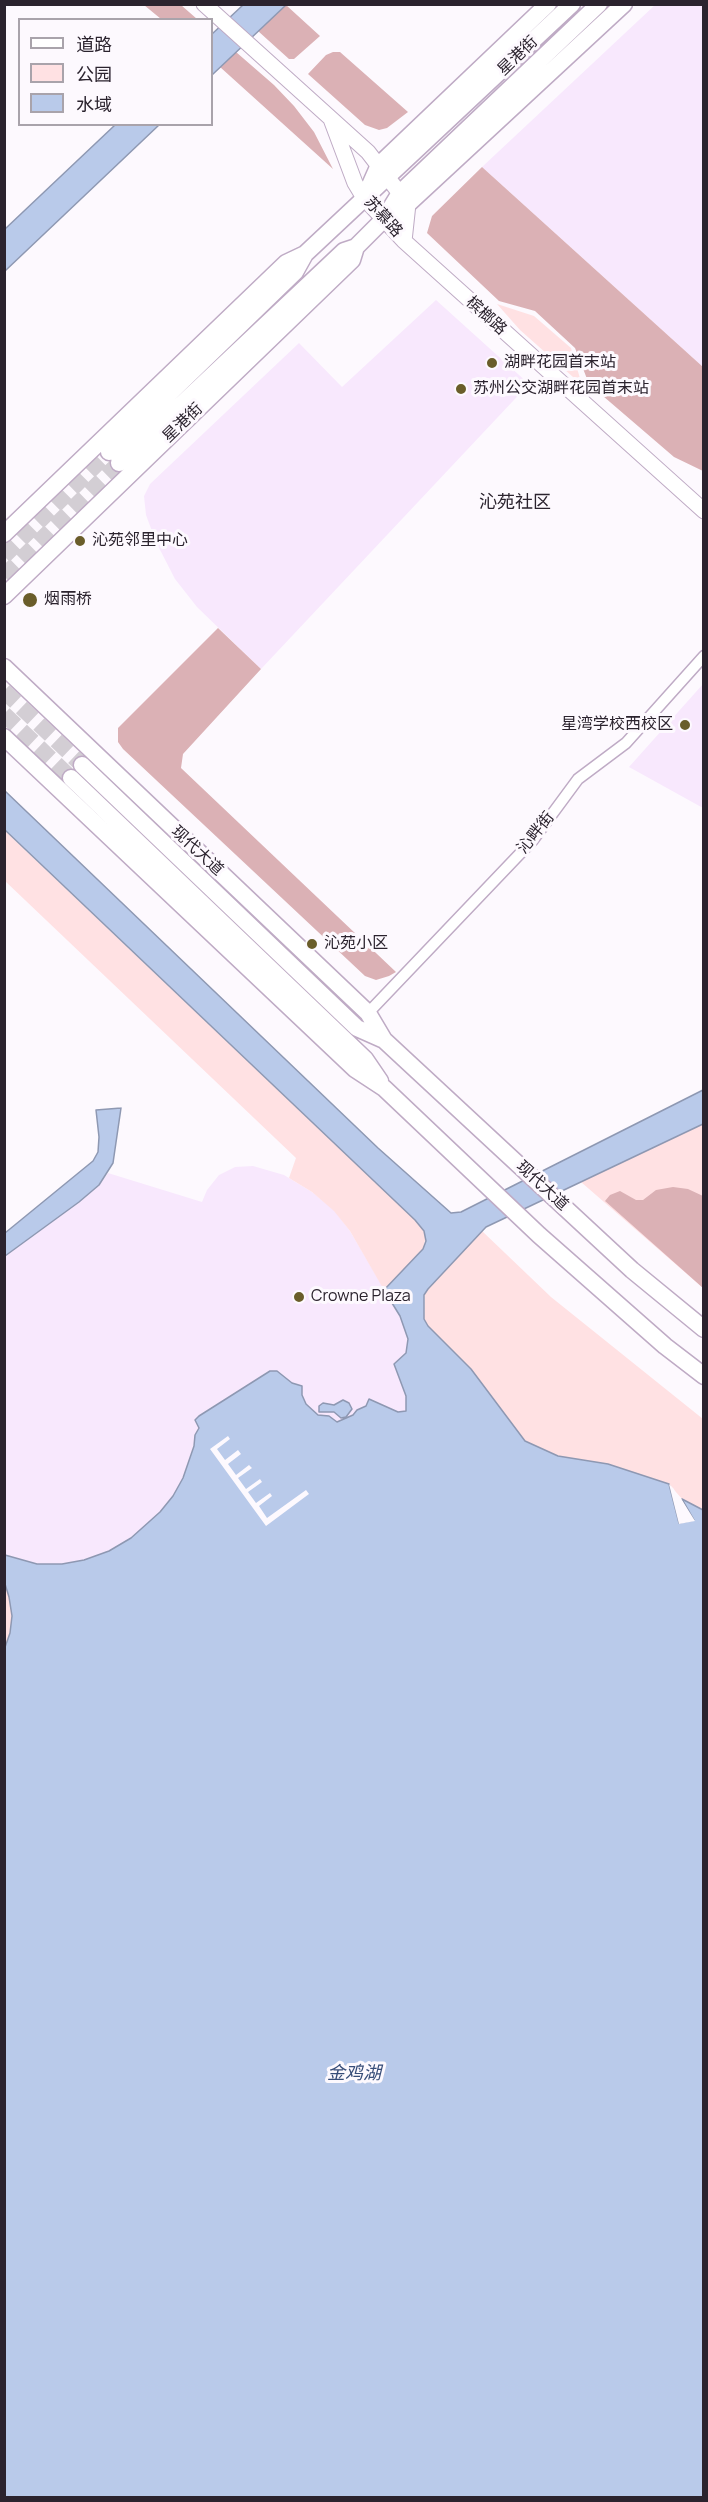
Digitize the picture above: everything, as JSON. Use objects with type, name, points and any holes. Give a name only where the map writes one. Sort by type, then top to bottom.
[{"type":"main road","name":"苏慕路","points":[[204,4],[368,152],[404,198],[404,241]]},
{"type":"main road","points":[[364,198],[384,171],[548,4]]},
{"type":"main road","name":"星港街","points":[[384,171],[518,57],[572,4]]},
{"type":"main road","name":"星港街","points":[[364,198],[305,254],[295,272],[114,458],[344,251],[356,247],[599,4]]},
{"type":"main road","points":[[404,198],[624,4]]},
{"type":"main road","name":"苏慕路","points":[[331,119],[349,169],[364,198],[404,241]]},
{"type":"main road","name":"槟榔路","points":[[404,241],[704,511]]},
{"type":"main road","name":"星港街","points":[[4,596],[352,260],[356,247]]},
{"type":"main road","name":"星港街","points":[[4,534],[285,263],[305,254]]},
{"type":"main road","name":"现代大道","points":[[4,668],[368,1013],[384,1040],[632,1270],[704,1329]]},
{"type":"main road","name":"现代大道","points":[[4,737],[356,1069],[384,1088],[518,1215],[639,1324],[704,1376]]},
{"type":"main road","name":"现代大道","points":[[384,1040],[357,1028],[76,772],[365,1059],[384,1088]]},
{"type":"street","name":"沁畔街","points":[[368,1013],[533,840],[578,779],[626,743],[704,656]]},
{"type":"shaded area","points":[[144,5],[181,5],[196,18],[160,18]]},
{"type":"shaded area","points":[[286,5],[320,36],[294,59],[289,59],[258,31]]},
{"type":"shaded area","points":[[655,5],[703,5],[703,367],[482,167]]},
{"type":"shaded area","points":[[236,52],[294,106],[314,132],[333,169],[220,67]]},
{"type":"shaded area","points":[[340,52],[408,112],[387,128],[379,130],[365,125],[308,74],[326,55]]},
{"type":"shaded area","points":[[482,167],[703,367],[703,471],[674,457],[589,384],[575,348],[535,311],[499,301],[427,233],[432,216]]},
{"type":"shaded area","points":[[436,300],[529,384],[261,669],[197,607],[175,579],[156,542],[146,515],[144,496],[150,484],[299,343],[342,387]]},
{"type":"shaded area","points":[[218,628],[261,669],[183,754],[181,768],[396,972],[389,976],[376,980],[365,976],[118,742],[118,728]]},
{"type":"shaded area","name":"星湾学校西校区","points":[[703,684],[703,808],[629,767]]},
{"type":"shaded area","points":[[253,1166],[284,1175],[312,1192],[334,1210],[350,1231],[400,1316],[408,1339],[406,1353],[394,1364],[406,1396],[406,1411],[398,1412],[369,1399],[366,1406],[337,1422],[326,1415],[318,1415],[306,1404],[302,1395],[302,1386],[292,1383],[277,1371],[267,1372],[198,1424],[199,1428],[183,1478],[173,1496],[160,1512],[131,1538],[109,1551],[84,1560],[62,1564],[37,1564],[5,1555],[5,1256],[79,1202],[99,1185],[108,1173],[202,1202],[207,1190],[219,1175],[235,1167]]},
{"type":"shaded area","points":[[673,1187],[688,1189],[703,1196],[703,1288],[605,1201],[610,1195],[620,1191],[636,1200],[643,1200],[656,1190]]},
{"type":"green space","points":[[497,304],[534,316],[571,348],[582,385],[520,330]]},
{"type":"green space","points":[[4,830],[420,1225],[426,1236],[423,1249],[384,1290],[350,1231],[334,1211],[312,1192],[289,1178],[296,1158],[5,881]]},
{"type":"green space","points":[[703,1124],[703,1288],[581,1182]]},
{"type":"green space","points":[[482,1231],[551,1297],[703,1419],[703,1510],[682,1499],[669,1484],[608,1464],[558,1456],[525,1441],[471,1369],[428,1326],[424,1319],[425,1293]]},
{"type":"green space","points":[[5,1584],[12,1616],[5,1650]]},
{"type":"water","points":[[243,5],[286,5],[213,74],[213,33]]},
{"type":"water","points":[[114,126],[158,126],[5,271],[5,229]]},
{"type":"water","name":"金鸡湖","points":[[4,790],[378,1148],[451,1213],[461,1212],[703,1090],[703,1124],[486,1227],[428,1289],[424,1295],[424,1319],[428,1326],[471,1369],[525,1441],[558,1456],[608,1464],[669,1484],[679,1523],[694,1520],[682,1499],[703,1510],[703,2497],[5,2497],[4,1650],[10,1633],[12,1616],[5,1584],[5,1555],[37,1564],[62,1564],[84,1560],[109,1551],[131,1538],[160,1512],[173,1496],[183,1478],[199,1428],[195,1420],[270,1371],[277,1371],[292,1383],[302,1386],[302,1395],[306,1404],[318,1415],[329,1416],[337,1422],[366,1406],[369,1399],[398,1412],[406,1411],[406,1396],[394,1364],[406,1353],[408,1339],[400,1316],[384,1290],[423,1249],[426,1241],[424,1231],[415,1220],[5,830]]},
{"type":"water","points":[[121,1108],[113,1163],[99,1185],[5,1256],[5,1233],[93,1161],[98,1152],[99,1137],[96,1110]]},
{"type":"water","points":[[343,1400],[349,1403],[352,1409],[346,1417],[341,1418],[334,1412],[319,1412],[319,1406],[323,1403],[334,1405]]},
{"type":"pier","points":[[228,1436],[230,1439],[217,1449],[225,1460],[238,1450],[241,1454],[228,1464],[236,1475],[249,1465],[252,1468],[238,1478],[246,1489],[260,1479],[262,1482],[248,1492],[256,1503],[270,1493],[272,1496],[259,1506],[267,1518],[306,1490],[309,1494],[266,1526],[210,1449]]},
{"type":"pier","points":[[669,1484],[674,1489],[681,1520],[690,1518],[680,1497],[695,1521],[679,1524]]},
{"type":"tunnel","points":[[4,556],[109,452]]},
{"type":"tunnel","points":[[4,576],[119,463]]},
{"type":"tunnel","points":[[4,691],[82,765]]},
{"type":"tunnel","points":[[4,714],[71,778]]},
{"type":"place","name":"湖畔花园首末站","points":[[492,363]]},
{"type":"place","name":"苏州公交湖畔花园首末站","points":[[461,389]]},
{"type":"place","name":"沁苑邻里中心","points":[[80,541]]},
{"type":"place","name":"烟雨桥","points":[[30,600]]},
{"type":"place","name":"星湾学校西校区","points":[[685,725]]},
{"type":"place","name":"沁苑小区","points":[[312,944]]},
{"type":"place","name":"Crowne Plaza","points":[[299,1297]]},
{"type":"district","name":"沁苑社区","points":[[515,503]]}]
